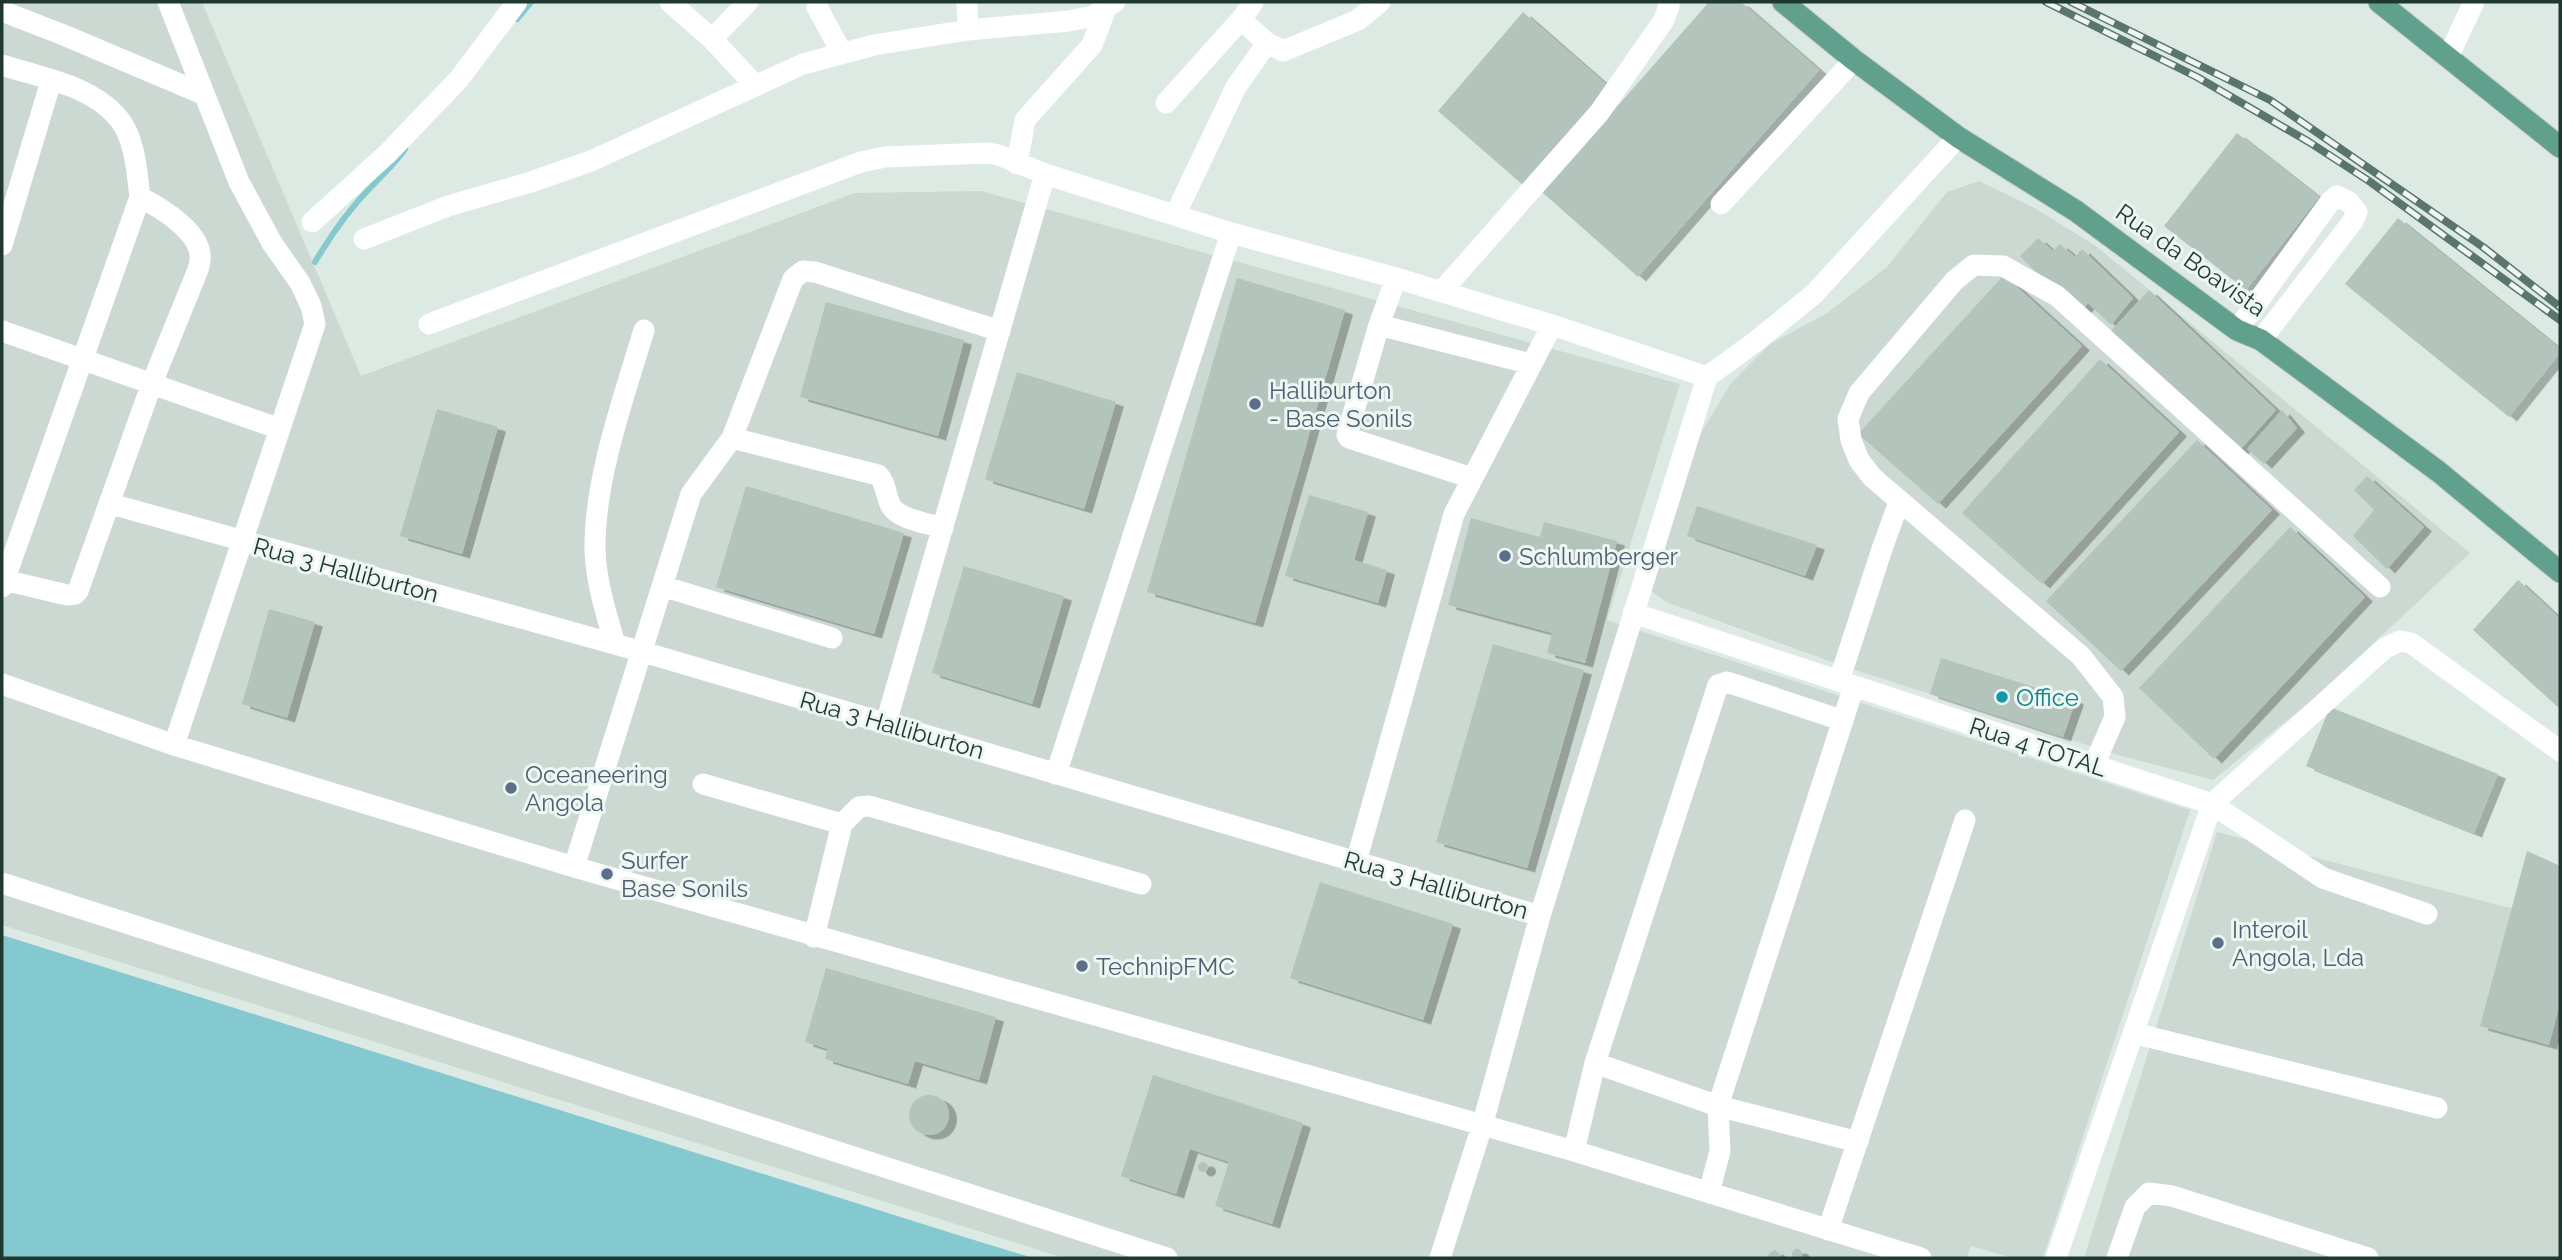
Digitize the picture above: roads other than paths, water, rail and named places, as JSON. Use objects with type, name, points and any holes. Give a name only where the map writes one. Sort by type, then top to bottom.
[{"type":"main road","name":"Rua da Boavista","points":[[1783,2],[1854,60],[1958,137],[2077,211],[2237,330],[2261,340],[2439,472],[2560,572]]},
{"type":"main road","points":[[2379,2],[2560,147]]},
{"type":"street","points":[[168,2],[202,94],[239,182],[272,243],[300,284],[315,324],[174,745]]},
{"type":"street","points":[[670,2],[712,39],[754,84]]},
{"type":"street","points":[[712,39],[748,2]]},
{"type":"street","points":[[967,2],[968,30]]},
{"type":"street","points":[[1249,9],[1245,23],[1267,43],[1283,51],[1357,20],[1380,2]]},
{"type":"street","points":[[1441,292],[1599,113],[1664,20],[1668,2]]},
{"type":"street","points":[[2448,57],[2474,2]]},
{"type":"street","points":[[312,222],[387,154],[459,79],[511,3]]},
{"type":"street","points":[[820,4],[842,53]]},
{"type":"street","points":[[364,239],[467,201],[591,161],[754,84],[803,64],[842,53],[968,30],[1069,21],[1093,16],[1111,5]]},
{"type":"street","points":[[1017,164],[1025,120],[1092,46],[1111,5]]},
{"type":"street","points":[[1166,103],[1249,9]]},
{"type":"street","points":[[2,12],[202,94]]},
{"type":"street","points":[[1175,215],[1236,87],[1267,43]]},
{"type":"street","points":[[1721,204],[1854,60]]},
{"type":"street","points":[[2,65],[93,95],[120,119],[129,139],[140,197],[3,584],[75,594],[111,504],[152,383],[200,260],[199,248],[186,230],[158,207],[140,197]]},
{"type":"street","points":[[2,245],[51,81]]},
{"type":"street","points":[[1440,1258],[1482,1126],[1540,916],[1707,376],[1814,294],[1958,137]]},
{"type":"street","points":[[429,324],[861,162],[885,157],[988,153],[1045,174],[1231,233],[1396,278],[1707,376]]},
{"type":"street","points":[[886,723],[1045,174]]},
{"type":"street","points":[[2237,330],[2329,202],[2337,196],[2349,202],[2357,212],[2353,221],[2261,340]]},
{"type":"street","points":[[1056,774],[1231,233]]},
{"type":"street","points":[[2094,765],[2115,717],[2113,697],[2081,656],[1872,477],[1851,440],[1848,419],[1859,393],[1955,280],[1974,265],[2003,266],[2057,296],[2380,587]]},
{"type":"street","points":[[574,867],[691,494],[732,438],[793,279],[803,271],[815,272],[1000,331]]},
{"type":"street","points":[[1396,278],[1379,325],[1347,435],[1349,438],[1472,478]]},
{"type":"street","points":[[1379,325],[1531,364]]},
{"type":"street","points":[[1356,862],[1454,514],[1552,325]]},
{"type":"street","points":[[615,644],[599,589],[595,550],[598,506],[616,426],[644,330]]},
{"type":"street","points":[[2,331],[280,429]]},
{"type":"street","points":[[732,438],[878,475],[884,481],[891,507],[897,513],[943,528]]},
{"type":"street","points":[[1709,1193],[1720,1151],[1718,1106],[1841,720],[1846,684],[1899,502]]},
{"type":"street","name":"Rua 3 Halliburton","points":[[111,504],[643,652],[1540,916]]},
{"type":"street","points":[[662,586],[832,638]]},
{"type":"street","name":"Rua 4 TOTAL","points":[[1633,614],[2212,804],[2323,878],[2427,914]]},
{"type":"street","points":[[2056,1258],[2212,804],[2385,648],[2400,641],[2411,643],[2560,751]]},
{"type":"street","points":[[1574,1151],[1595,1063],[1718,685],[1727,682],[1841,720]]},
{"type":"street","points":[[2,684],[174,745],[574,867],[1574,1151],[1922,1258]]},
{"type":"street","points":[[703,784],[842,824]]},
{"type":"street","points":[[814,937],[842,824],[859,807],[869,806],[1140,884]]},
{"type":"street","points":[[1828,1230],[1965,820]]},
{"type":"street","points":[[2,883],[1167,1258]]},
{"type":"street","points":[[2133,1033],[2437,1108]]},
{"type":"street","points":[[1595,1063],[1718,1106],[1858,1142]]},
{"type":"street","points":[[2117,1258],[2135,1207],[2149,1193],[2172,1196],[2368,1258]]},
{"type":"water","points":[[2,935],[961,1236],[1033,1258],[2,1258]]},
{"type":"waterway","points":[[517,19],[531,2]]},
{"type":"waterway","points":[[315,262],[348,213],[405,149]]},
{"type":"railway","points":[[2046,2],[2197,77],[2309,142],[2369,181],[2560,320]]},
{"type":"railway","points":[[2071,2],[2270,100],[2483,247],[2560,307]]},
{"type":"place","name":"Halliburton - Base Sonils","points":[[1255,404]]},
{"type":"place","name":"Schlumberger","points":[[1505,556]]},
{"type":"place","name":"Office","points":[[2002,697]]},
{"type":"place","name":"Oceaneering Angola","points":[[511,788]]},
{"type":"place","name":"Surfer Base Sonils","points":[[607,874]]},
{"type":"place","name":"Interoil Angola, Lda","points":[[2218,943]]},
{"type":"place","name":"TechnipFMC","points":[[1082,966]]}]
